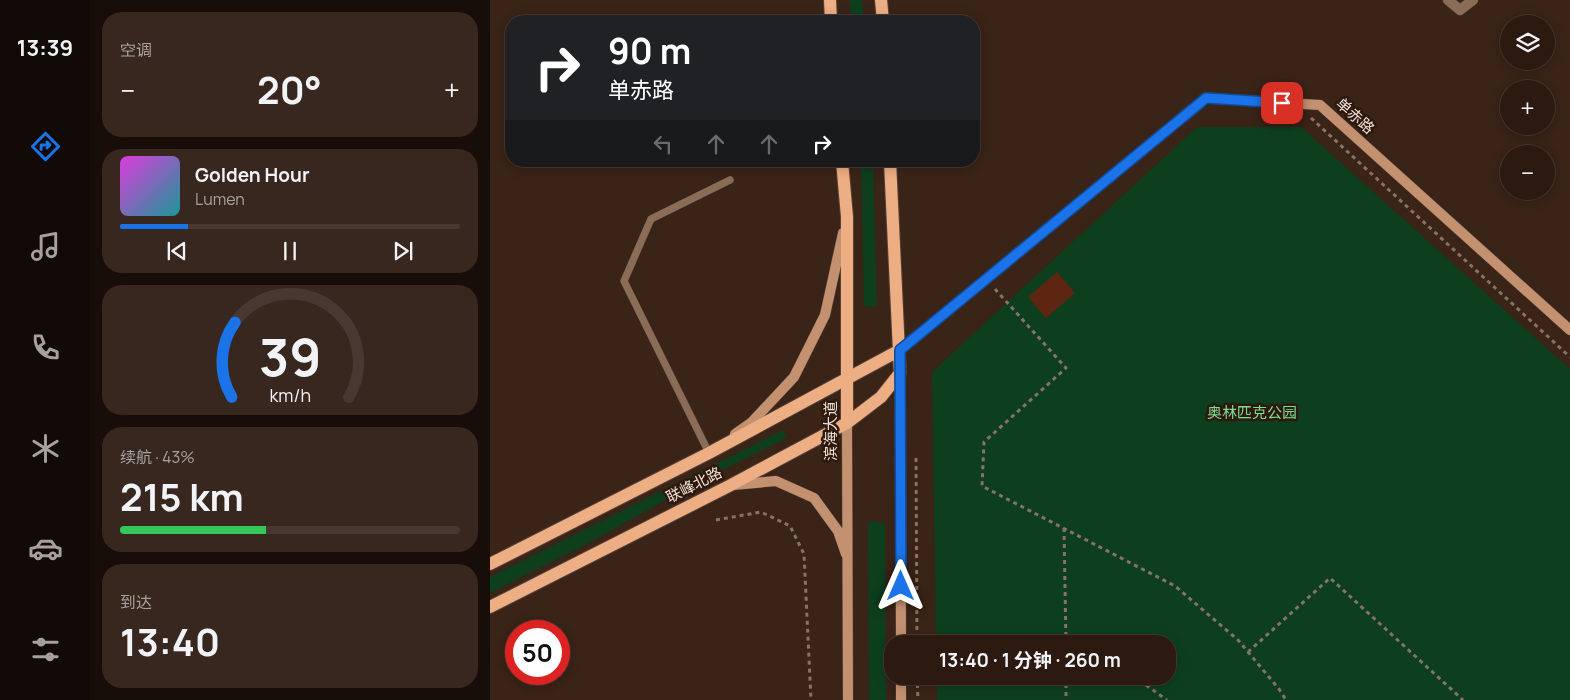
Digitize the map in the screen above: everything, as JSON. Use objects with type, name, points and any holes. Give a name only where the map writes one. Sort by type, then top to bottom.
[{"type":"main road","points":[[830,0],[831,15]]},
{"type":"main road","points":[[881,0],[882,15]]},
{"type":"main road","name":"单赤路","points":[[900,350],[1206,98],[1320,105],[1570,330]]},
{"type":"main road","name":"滨海大道","points":[[843,167],[847,217],[848,700]]},
{"type":"main road","points":[[890,167],[900,350],[901,635]]},
{"type":"main road","points":[[709,453],[752,422],[794,377],[825,315],[847,217]]},
{"type":"main road","name":"联峰北路","points":[[490,564],[709,453],[900,350]]},
{"type":"main road","name":"联峰北路","points":[[490,607],[729,486],[847,423],[881,397],[900,373]]},
{"type":"main road","points":[[729,486],[776,481],[814,498],[838,531],[849,563]]},
{"type":"main road","points":[[901,685],[901,700]]},
{"type":"street","points":[[1448,0],[1460,10],[1473,0]]},
{"type":"lane","points":[[709,453],[624,281],[651,219],[730,180]]},
{"type":"path","points":[[1309,116],[1570,357]]},
{"type":"path","points":[[988,295],[1002,282]]},
{"type":"path","points":[[995,289],[1066,368],[984,442],[982,486],[1175,586],[1238,640],[1286,700]]},
{"type":"path","points":[[916,455],[917,635]]},
{"type":"path","points":[[716,520],[761,512],[790,526],[804,554],[811,700]]},
{"type":"path","points":[[1064,528],[1066,635]]},
{"type":"path","points":[[1248,652],[1330,578],[1463,700]]},
{"type":"path","points":[[918,685],[918,700]]},
{"type":"path","points":[[1066,685],[1066,700]]},
{"type":"path","points":[[1146,685],[1167,700]]},
{"type":"green space","points":[[850,0],[862,0],[863,15],[851,15]]},
{"type":"green space","name":"奥林匹克公园","points":[[1197,127],[1301,127],[1570,369],[1570,700],[937,700],[937,685],[1176,685],[1176,635],[936,635],[932,372]]},
{"type":"green space","points":[[861,167],[873,167],[877,307],[864,306]]},
{"type":"green space","points":[[783,430],[787,438],[692,485],[587,544],[490,593],[490,577]]},
{"type":"green space","points":[[868,521],[885,523],[884,685],[886,685],[886,700],[869,700]]},
{"type":"building","points":[[1057,272],[1075,293],[1046,318],[1028,297]]},
{"type":"route","points":[[901,586],[900,350],[1206,98],[1282,103]]}]
